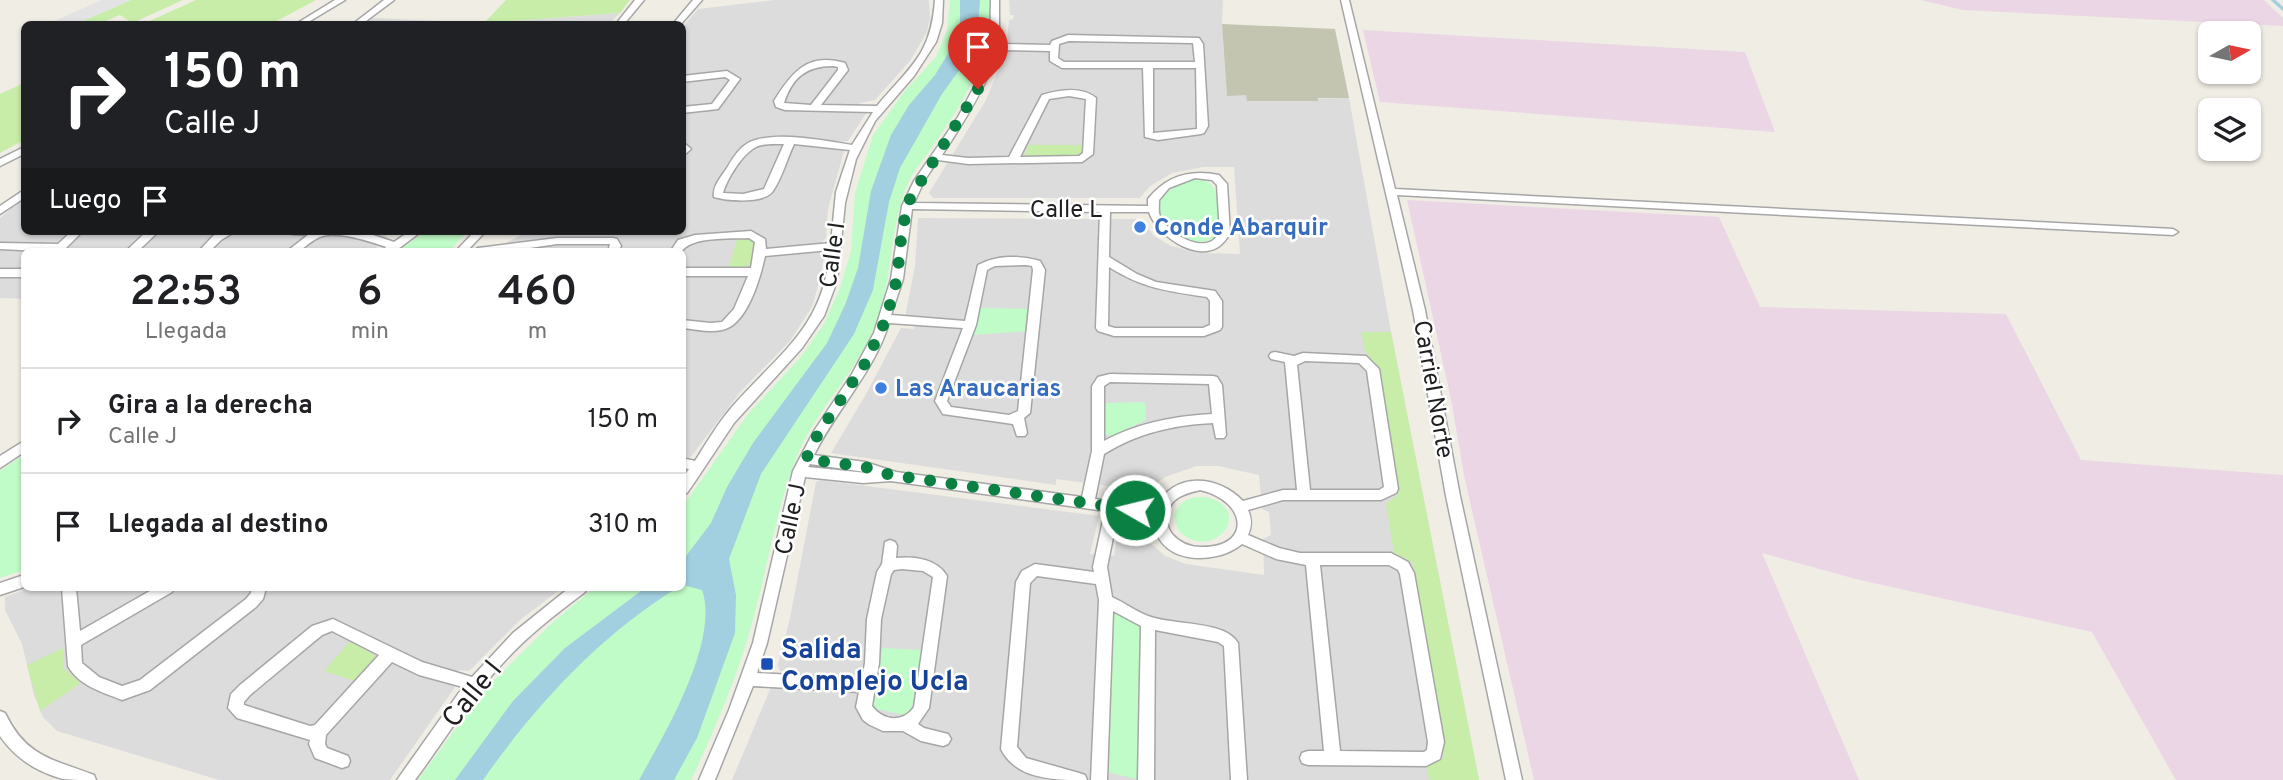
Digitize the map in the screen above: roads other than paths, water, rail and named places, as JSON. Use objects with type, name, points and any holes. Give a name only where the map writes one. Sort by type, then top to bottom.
[{"type":"street","points":[[305,21],[341,0]]},
{"type":"street","points":[[361,21],[390,0]]},
{"type":"street","points":[[622,21],[640,0]]},
{"type":"street","points":[[680,21],[698,0]]},
{"type":"street","name":"Calle I","points":[[686,483],[735,412],[797,348],[814,323],[831,286],[841,195],[856,148],[880,109],[930,50],[939,23],[939,0]]},
{"type":"street","name":"Calle J","points":[[707,780],[749,679],[772,598],[803,465],[818,434],[866,362],[886,319],[897,279],[906,209],[919,181],[971,103],[995,47],[995,0]]},
{"type":"street","name":"Carriel Norte","points":[[1345,0],[1419,310],[1453,496],[1514,780]]},
{"type":"street","points":[[1148,66],[1146,132],[1155,138],[1194,133],[1202,128],[1198,42],[1191,38],[1065,38],[1056,42],[1054,48],[1054,61],[1062,65],[1199,65]]},
{"type":"street","points":[[995,47],[1054,48]]},
{"type":"street","points":[[814,107],[843,70],[842,65],[812,64],[799,69],[778,103],[785,107],[880,109]]},
{"type":"street","points":[[686,79],[727,74],[735,79],[715,107],[686,110]]},
{"type":"street","points":[[937,157],[968,160],[1013,160],[1085,158],[1088,154],[1091,98],[1080,94],[1045,97],[1013,160]]},
{"type":"street","points":[[790,142],[768,191],[756,196],[718,195],[719,189],[751,145],[762,142],[790,142],[856,148]]},
{"type":"street","points":[[0,163],[21,152]]},
{"type":"street","points":[[1194,175],[1215,177],[1222,184],[1224,237],[1208,246],[1185,243],[1171,237],[1160,227],[1152,209],[1156,197],[1171,183],[1194,175]]},
{"type":"street","points":[[1391,192],[2173,232]]},
{"type":"street","points":[[0,211],[21,195]]},
{"type":"street","name":"Calle L","points":[[906,209],[958,212],[979,209],[1152,209]]},
{"type":"street","points":[[1104,259],[1143,282],[1164,288],[1211,294],[1216,301],[1216,327],[1204,332],[1104,330],[1101,326],[1105,209]]},
{"type":"street","points":[[678,248],[690,238],[751,234],[760,239],[761,253],[755,272],[729,323],[717,327],[686,324]]},
{"type":"street","points":[[60,248],[74,235]]},
{"type":"street","points":[[135,248],[149,235]]},
{"type":"street","points":[[207,248],[223,235]]},
{"type":"street","points":[[297,248],[316,235]]},
{"type":"street","points":[[366,235],[388,248]]},
{"type":"street","points":[[392,248],[411,235]]},
{"type":"street","points":[[464,248],[477,235]]},
{"type":"street","points":[[539,248],[609,240],[616,244],[614,248]]},
{"type":"street","points":[[0,246],[29,248]]},
{"type":"street","points":[[761,253],[836,246]]},
{"type":"street","points":[[997,261],[1030,262],[1038,266],[1025,411],[1018,418],[950,412],[942,407],[941,401],[970,325],[984,266],[997,261]]},
{"type":"street","points":[[686,272],[755,272]]},
{"type":"street","points":[[0,273],[21,274]]},
{"type":"street","points":[[886,319],[970,325]]},
{"type":"street","points":[[1242,507],[1272,497],[1304,494],[1381,495],[1388,492],[1392,483],[1371,366],[1358,358],[1303,357],[1293,360],[1275,356]]},
{"type":"street","points":[[1293,360],[1291,368],[1304,494]]},
{"type":"street","points":[[1087,503],[1098,451],[1098,386],[1104,379],[1210,379],[1216,385],[1220,435]]},
{"type":"street","points":[[1018,418],[1021,433]]},
{"type":"street","points":[[1098,451],[1147,427],[1175,421],[1219,418]]},
{"type":"street","points":[[0,463],[21,448]]},
{"type":"street","points":[[686,464],[698,466]]},
{"type":"street","points":[[803,465],[863,478],[891,475],[1159,513]]},
{"type":"street","points":[[1200,485],[1225,491],[1242,507],[1245,525],[1240,537],[1228,547],[1213,552],[1188,551],[1173,544],[1163,533],[1159,513],[1170,495],[1184,488],[1200,485]]},
{"type":"street","points":[[1098,780],[1106,600],[1101,579],[1101,555],[1112,506]]},
{"type":"street","points":[[1240,537],[1276,553],[1312,559],[1386,558],[1396,560],[1406,569],[1437,747],[1434,754],[1426,759],[1308,758]]},
{"type":"street","points":[[889,566],[890,545]]},
{"type":"street","points":[[1312,559],[1333,758]]},
{"type":"street","points":[[907,725],[918,715],[921,708],[940,576],[938,571],[931,567],[900,563],[889,566],[884,572],[874,619],[869,686],[864,707],[868,715],[894,725],[907,725],[921,734],[943,739]]},
{"type":"street","points":[[1079,780],[1021,764],[1009,750],[1023,582],[1027,575],[1035,570],[1101,579]]},
{"type":"street","points":[[0,589],[21,581]]},
{"type":"street","points":[[69,591],[73,659],[77,670],[113,691],[134,691],[251,603],[259,591]]},
{"type":"street","points":[[74,641],[162,591]]},
{"type":"street","name":"Calle I","points":[[405,780],[475,684],[516,640],[576,591]]},
{"type":"street","points":[[1106,600],[1148,623],[1222,636],[1231,643],[1238,780]]},
{"type":"street","points":[[1146,780],[1148,623]]},
{"type":"street","points":[[318,732],[310,733],[242,713],[236,708],[236,699],[313,634],[328,626],[342,627],[419,668],[475,684]]},
{"type":"street","points":[[342,761],[321,753],[317,744],[318,732],[390,654]]},
{"type":"street","points":[[749,679],[869,686]]},
{"type":"street","points":[[0,718],[8,738],[16,748],[45,764],[88,780]]},
{"type":"water","points":[[960,0],[980,0],[978,29],[965,62],[942,94],[900,168],[889,202],[873,290],[854,334],[761,474],[729,559],[736,595],[735,633],[697,738],[674,780],[639,780],[687,687],[703,635],[705,611],[702,590],[686,586],[686,556],[711,523],[727,487],[753,443],[827,343],[845,305],[858,268],[871,191],[891,135],[909,105],[935,75],[951,49],[960,27]]},
{"type":"water","points":[[641,591],[672,591],[621,628],[570,674],[524,726],[483,780],[455,780],[513,701],[565,648]]},
{"type":"waterway","points":[[2273,0],[2283,9]]},
{"type":"place","name":"Conde Abarquir","points":[[1140,227]]},
{"type":"place","name":"Las Araucarias","points":[[881,388]]},
{"type":"place","name":"Salida Complejo Ucla","points":[[767,664]]}]
